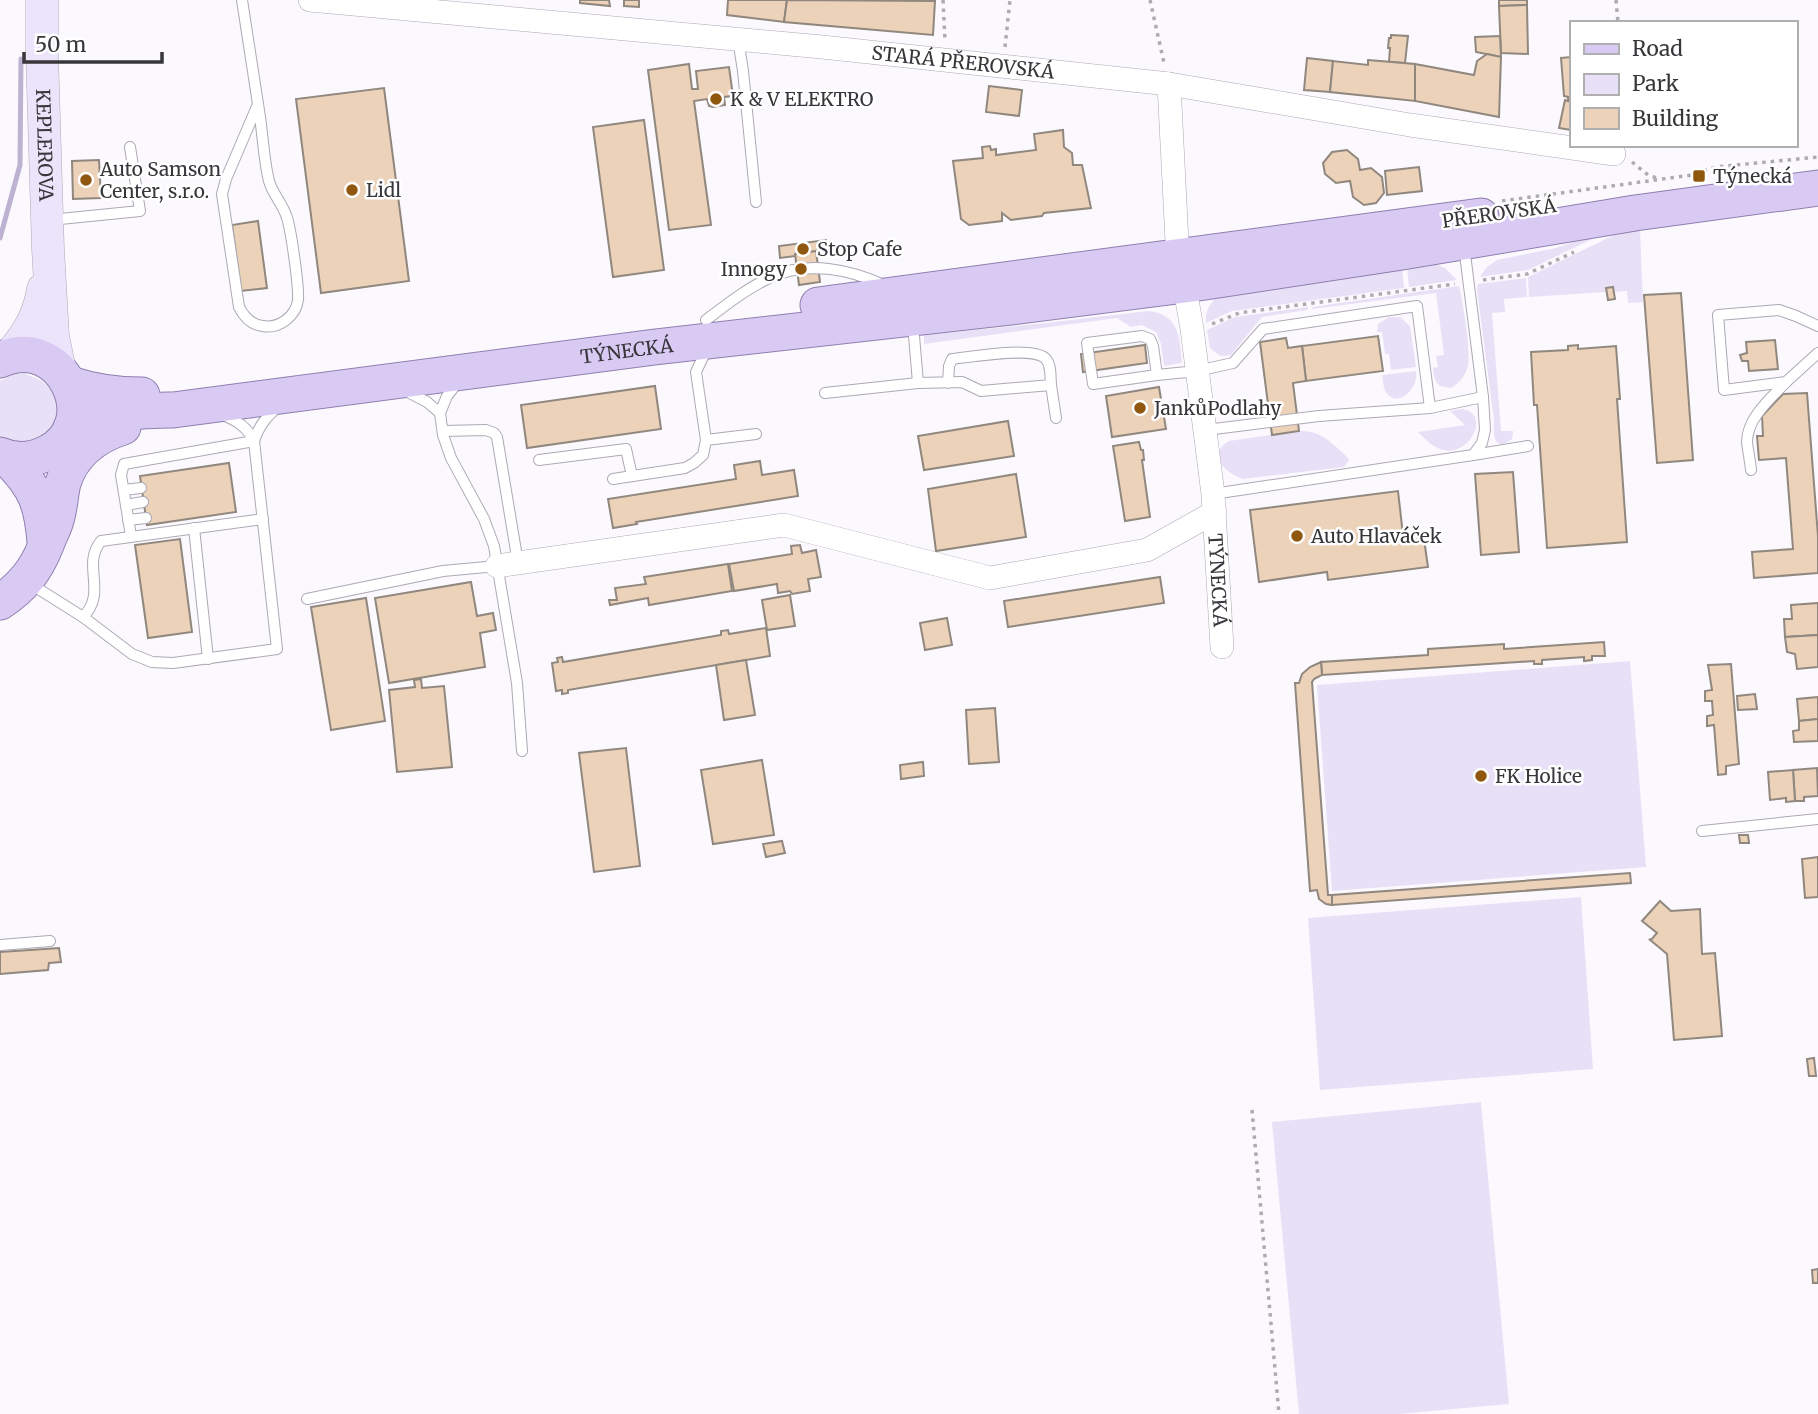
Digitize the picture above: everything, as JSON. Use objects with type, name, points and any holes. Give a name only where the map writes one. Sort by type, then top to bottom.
[{"type":"main road","name":"KEPLEROVA","points":[[42,0],[53,336],[65,377]]},
{"type":"main road","name":"PŘEROVSKÁ","points":[[1182,271],[1462,230],[1818,170]]},
{"type":"main road","name":"PŘEROVSKÁ","points":[[1462,230],[1635,213],[1818,188]]},
{"type":"main road","name":"KEPLEROVA","points":[[5,358],[30,329],[40,307],[48,235]]},
{"type":"main road","name":"TÝNECKÁ","points":[[5,358],[26,355],[47,360],[65,377],[90,391],[154,394],[714,330],[1182,271]]},
{"type":"main road","name":"TÝNECKÁ","points":[[3,456],[18,460],[33,459],[100,416],[187,408],[471,371],[664,351],[714,330]]},
{"type":"main road","points":[[46,545],[49,524],[46,480],[75,407],[65,377]]},
{"type":"main road","points":[[13,592],[35,569],[56,520],[66,475],[86,445],[118,428],[187,408]]},
{"type":"main road","points":[[3,456],[20,471],[36,495],[43,516],[46,545]]},
{"type":"street","name":"STARÁ PŘEROVSKÁ","points":[[310,0],[738,39],[1169,85],[1396,123],[1614,154]]},
{"type":"street","name":"TÝNECKÁ","points":[[1169,85],[1177,242],[1206,430],[1214,503],[1222,647]]},
{"type":"street","name":"TÝNECKÁ","points":[[508,564],[784,525],[990,578],[1147,550],[1214,503]]},
{"type":"lane","points":[[242,0],[258,104],[270,185],[288,219],[298,292],[297,304],[289,318],[270,327],[250,322],[239,307],[222,194],[258,104]]},
{"type":"lane","points":[[738,39],[756,202]]},
{"type":"lane","points":[[48,235],[140,211],[130,147]]},
{"type":"lane","points":[[1462,230],[1485,430],[1482,443],[1473,455]]},
{"type":"lane","points":[[613,479],[685,468],[703,455],[706,440],[696,372],[714,330],[749,289],[789,271],[821,267],[848,271],[875,281],[907,306],[918,383]]},
{"type":"lane","points":[[1157,375],[1150,339],[1142,337],[1087,343],[1093,384],[1197,371],[1233,363],[1263,329],[1417,306],[1430,408]]},
{"type":"lane","points":[[1786,382],[1724,390],[1718,314],[1779,310],[1818,327]]},
{"type":"lane","points":[[948,383],[948,366],[952,359],[1003,353],[1037,354],[1045,359],[1050,367],[1056,418]]},
{"type":"lane","points":[[1751,470],[1747,440],[1757,414],[1786,382],[1818,353]]},
{"type":"lane","points":[[687,364],[696,372]]},
{"type":"lane","points":[[471,371],[450,391],[440,413],[444,443],[484,519],[494,546],[508,564]]},
{"type":"lane","points":[[386,383],[427,402],[440,413]]},
{"type":"lane","points":[[825,393],[918,383],[962,383],[981,391],[1051,384]]},
{"type":"lane","points":[[13,592],[83,617],[141,659],[164,663],[277,649],[254,441],[265,418],[294,395]]},
{"type":"lane","points":[[1206,430],[1319,416],[1430,408],[1483,397]]},
{"type":"lane","points":[[187,408],[237,421],[254,441]]},
{"type":"lane","points":[[443,431],[486,430],[494,433],[498,444],[522,751]]},
{"type":"lane","points":[[706,440],[756,434]]},
{"type":"lane","points":[[131,536],[121,471],[124,464],[254,441]]},
{"type":"lane","points":[[1214,503],[1528,446]]},
{"type":"lane","points":[[538,460],[626,449],[632,476]]},
{"type":"lane","points":[[124,490],[141,488]]},
{"type":"lane","points":[[126,505],[143,502]]},
{"type":"lane","points":[[128,520],[146,518]]},
{"type":"lane","points":[[83,617],[94,600],[94,553],[101,541],[262,519]]},
{"type":"lane","points":[[194,528],[208,659]]},
{"type":"lane","points":[[307,599],[443,571],[508,564]]},
{"type":"lane","points":[[1702,831],[1818,819]]},
{"type":"lane","points":[[0,945],[50,941]]},
{"type":"path","points":[[943,0],[946,60]]},
{"type":"path","points":[[1007,37],[1010,0]]},
{"type":"path","points":[[1150,0],[1169,85]]},
{"type":"path","points":[[1616,0],[1618,21]]},
{"type":"path","points":[[1614,154],[1630,160],[1648,175],[1659,179]]},
{"type":"path","points":[[1207,327],[1239,313],[1457,284]]},
{"type":"path","points":[[1252,1111],[1279,1414]]},
{"type":"green space","points":[[1617,227],[1528,270],[1480,277],[1486,268],[1497,260],[1556,248]]},
{"type":"green space","points":[[1640,229],[1643,302],[1628,303],[1627,291],[1615,292],[1614,287],[1606,288],[1606,292],[1529,297],[1528,277],[1616,234]]},
{"type":"green space","points":[[1436,264],[1445,268],[1457,280],[1409,287],[1407,266]]},
{"type":"green space","points":[[1402,267],[1404,288],[1232,311],[1206,323],[1210,304],[1225,292]]},
{"type":"green space","points":[[1526,278],[1527,297],[1504,299],[1505,312],[1492,313],[1501,431],[1513,431],[1512,439],[1501,444],[1494,436],[1477,290],[1478,284]]},
{"type":"green space","points":[[1459,286],[1469,359],[1464,376],[1451,388],[1440,386],[1435,380],[1433,368],[1438,367],[1436,356],[1444,355],[1436,293],[1312,309],[1312,307]]},
{"type":"green space","points":[[1308,307],[1308,310],[1262,317],[1231,355],[1220,356],[1210,348],[1207,330],[1235,317]]},
{"type":"green space","points":[[1148,311],[1166,317],[1176,328],[1182,363],[1164,366],[1161,344],[1156,332],[1142,325],[1131,327],[1117,318],[924,344],[924,335]]},
{"type":"green space","points":[[1389,317],[1400,317],[1410,326],[1416,367],[1391,370],[1389,354],[1385,354],[1382,332],[1377,332],[1378,324]]},
{"type":"green space","points":[[1416,371],[1414,385],[1406,395],[1395,399],[1390,397],[1382,375]]},
{"type":"green space","points":[[24,373],[42,381],[55,393],[61,418],[33,447],[0,441],[0,381]]},
{"type":"green space","points":[[1462,409],[1476,419],[1476,427],[1473,435],[1460,448],[1450,451],[1440,449],[1418,432],[1465,425],[1450,411]]},
{"type":"green space","points":[[1299,431],[1326,438],[1349,460],[1344,467],[1243,479],[1225,468],[1219,458],[1222,446],[1229,441]]},
{"type":"green space","name":"FK Holice","points":[[1630,661],[1646,867],[1332,891],[1317,685]]},
{"type":"green space","points":[[1581,897],[1593,1069],[1320,1090],[1308,918]]},
{"type":"green space","points":[[1481,1102],[1509,1404],[1399,1414],[1299,1414],[1272,1122]]},
{"type":"building","points":[[580,0],[609,0],[610,6],[580,3]]},
{"type":"building","points":[[624,0],[639,0],[639,7],[624,6]]},
{"type":"building","points":[[728,0],[787,0],[784,22],[727,15]]},
{"type":"building","points":[[787,0],[935,1],[933,35],[784,22]]},
{"type":"building","points":[[1499,0],[1527,0],[1527,5],[1499,6]]},
{"type":"building","points":[[1527,5],[1528,54],[1501,53],[1499,6]]},
{"type":"building","points":[[1391,35],[1408,36],[1405,63],[1389,62]]},
{"type":"building","points":[[1500,36],[1501,57],[1476,52],[1475,37]]},
{"type":"building","points":[[1487,54],[1501,57],[1499,117],[1415,101],[1415,64],[1474,75],[1477,61]]},
{"type":"building","points":[[1570,57],[1570,98],[1564,96],[1561,58]]},
{"type":"building","points":[[1307,58],[1333,61],[1330,92],[1304,90]]},
{"type":"building","points":[[1368,60],[1415,64],[1415,101],[1330,92],[1333,61],[1368,65]]},
{"type":"building","points":[[689,64],[692,89],[698,89],[696,71],[729,67],[733,96],[724,97],[725,105],[713,107],[709,106],[707,99],[694,101],[711,225],[669,230],[648,70]]},
{"type":"building","points":[[989,86],[1022,90],[1019,116],[986,112]]},
{"type":"building","name":"Lidl","points":[[384,88],[409,281],[321,293],[296,99]]},
{"type":"building","points":[[1568,97],[1570,130],[1559,128],[1565,100],[1568,101]]},
{"type":"building","points":[[644,120],[664,270],[613,277],[593,127]]},
{"type":"building","points":[[1063,130],[1064,147],[1072,153],[1073,165],[1082,165],[1091,208],[1011,220],[1002,213],[1002,221],[969,225],[961,219],[953,161],[983,158],[982,147],[990,146],[991,150],[996,149],[996,155],[1036,150],[1034,134]]},
{"type":"building","points":[[1347,150],[1358,159],[1360,170],[1371,168],[1382,177],[1384,193],[1376,203],[1364,205],[1353,197],[1350,181],[1336,183],[1325,174],[1323,163],[1332,152]]},
{"type":"building","name":"Auto Samson Center, s.r.o.","points":[[99,160],[101,198],[73,199],[72,161]]},
{"type":"building","points":[[1419,167],[1422,191],[1387,195],[1385,171]]},
{"type":"building","points":[[258,221],[267,288],[241,291],[232,225]]},
{"type":"building","name":"Stop Cafe","points":[[826,240],[827,252],[780,258],[779,246]]},
{"type":"building","points":[[816,251],[820,282],[799,285],[795,254]]},
{"type":"building","points":[[1613,287],[1615,299],[1608,300],[1606,288]]},
{"type":"building","points":[[1681,293],[1693,460],[1657,463],[1644,295]]},
{"type":"building","points":[[1378,336],[1383,371],[1306,381],[1302,346]]},
{"type":"building","points":[[1286,338],[1288,348],[1302,346],[1306,381],[1293,383],[1299,431],[1272,435],[1260,342]]},
{"type":"building","points":[[1775,340],[1778,369],[1749,371],[1748,361],[1742,361],[1740,355],[1747,353],[1746,342]]},
{"type":"building","points":[[1145,345],[1147,363],[1083,372],[1081,354]]},
{"type":"building","points":[[1578,345],[1578,349],[1616,346],[1627,542],[1547,548],[1531,352],[1568,350],[1568,346]]},
{"type":"building","points":[[655,386],[661,429],[527,448],[521,405]]},
{"type":"building","points":[[1159,387],[1166,429],[1112,437],[1106,396]]},
{"type":"building","points":[[1807,393],[1818,536],[1818,573],[1754,578],[1752,552],[1793,549],[1786,458],[1759,460],[1757,436],[1763,436],[1762,416],[1783,394]]},
{"type":"building","points":[[1008,421],[1014,456],[924,470],[918,436]]},
{"type":"building","points":[[1139,442],[1143,450],[1150,517],[1125,521],[1113,446]]},
{"type":"building","points":[[760,461],[762,475],[794,470],[798,496],[613,528],[608,499],[736,479],[734,465]]},
{"type":"building","points":[[229,463],[236,512],[147,525],[140,476]]},
{"type":"building","points":[[1513,472],[1519,552],[1481,555],[1475,474]]},
{"type":"building","points":[[1016,474],[1026,537],[936,551],[928,489]]},
{"type":"building","points":[[1398,491],[1403,535],[1423,532],[1428,567],[1328,580],[1327,572],[1259,582],[1250,510]]},
{"type":"building","points":[[180,539],[192,632],[148,638],[135,545]]},
{"type":"building","points":[[800,545],[802,553],[816,550],[821,577],[808,579],[810,591],[778,593],[777,584],[734,591],[729,564],[792,554],[791,546]]},
{"type":"building","points":[[728,564],[732,591],[649,605],[648,598],[610,605],[609,600],[617,600],[615,588],[646,584],[644,577]]},
{"type":"building","points":[[1160,577],[1164,603],[1008,627],[1004,601]]},
{"type":"building","points":[[471,582],[477,616],[493,613],[496,630],[480,633],[485,667],[389,683],[375,598]]},
{"type":"building","points":[[790,595],[795,626],[767,630],[762,600]]},
{"type":"building","points":[[366,598],[385,721],[331,730],[311,607]]},
{"type":"building","points":[[1818,603],[1818,635],[1785,637],[1784,619],[1792,619],[1791,605]]},
{"type":"building","points":[[947,618],[952,645],[925,650],[920,623]]},
{"type":"building","points":[[766,628],[770,656],[568,690],[568,693],[562,694],[562,690],[556,691],[552,663],[558,662],[557,658],[562,657],[563,662],[721,635],[721,631],[728,630],[729,634]]},
{"type":"building","points":[[1818,635],[1818,667],[1797,669],[1795,654],[1787,652],[1785,637]]},
{"type":"building","points":[[1604,642],[1605,656],[1592,656],[1592,660],[1584,661],[1584,657],[1542,660],[1542,664],[1534,664],[1534,661],[1322,675],[1321,662],[1428,655],[1428,649],[1504,644],[1504,649]]},
{"type":"building","points":[[746,660],[755,715],[724,720],[716,665]]},
{"type":"building","points":[[1321,662],[1322,675],[1312,682],[1328,895],[1332,895],[1332,905],[1319,899],[1317,890],[1310,891],[1295,683],[1299,683],[1302,674],[1310,667]]},
{"type":"building","points":[[1731,664],[1739,764],[1726,766],[1726,774],[1718,775],[1714,725],[1707,726],[1707,716],[1713,715],[1712,701],[1705,701],[1705,691],[1712,690],[1708,665]]},
{"type":"building","points":[[421,679],[422,688],[444,686],[452,767],[397,772],[389,690],[415,687],[414,680]]},
{"type":"building","points":[[1755,694],[1757,709],[1738,710],[1737,696]]},
{"type":"building","points":[[1818,697],[1818,719],[1799,721],[1797,699]]},
{"type":"building","points":[[995,708],[999,762],[969,764],[966,710]]},
{"type":"building","points":[[1818,719],[1818,741],[1794,742],[1793,731],[1799,730],[1799,721]]},
{"type":"building","points":[[626,748],[640,866],[594,872],[579,753]]},
{"type":"building","points":[[762,760],[774,835],[713,844],[701,770]]},
{"type":"building","points":[[923,762],[924,776],[901,779],[900,765]]},
{"type":"building","points":[[1817,768],[1818,796],[1795,801],[1793,770]]},
{"type":"building","points":[[1793,770],[1795,801],[1786,802],[1786,798],[1770,800],[1768,772]]},
{"type":"building","points":[[1739,835],[1748,835],[1749,843],[1740,843]]},
{"type":"building","points":[[782,841],[785,853],[766,857],[763,844]]},
{"type":"building","points":[[1818,857],[1818,897],[1805,898],[1802,859]]},
{"type":"building","points":[[1630,873],[1631,883],[1332,905],[1332,895]]},
{"type":"building","points":[[1660,901],[1671,911],[1700,909],[1702,954],[1715,953],[1722,1036],[1674,1040],[1667,954],[1649,939],[1657,933],[1642,921]]},
{"type":"building","points":[[59,948],[61,962],[49,963],[48,970],[0,974],[0,952]]},
{"type":"building","points":[[1814,1058],[1816,1076],[1809,1076],[1807,1059]]},
{"type":"building","points":[[1818,1269],[1818,1283],[1813,1283],[1812,1270]]},
{"type":"waterway","points":[[0,238],[20,165],[21,59]]},
{"type":"place","name":"K & V ELEKTRO","points":[[716,99]]},
{"type":"place","name":"Týnecká","points":[[1699,176]]},
{"type":"place","name":"Auto Samson Center, s.r.o.","points":[[86,180]]},
{"type":"place","name":"Lidl","points":[[352,190]]},
{"type":"place","name":"Stop Cafe","points":[[803,249]]},
{"type":"place","name":"Innogy","points":[[801,269]]},
{"type":"place","name":"JankůPodlahy","points":[[1140,408]]},
{"type":"place","name":"Auto Hlaváček","points":[[1297,536]]},
{"type":"place","name":"FK Holice","points":[[1481,776]]}]
